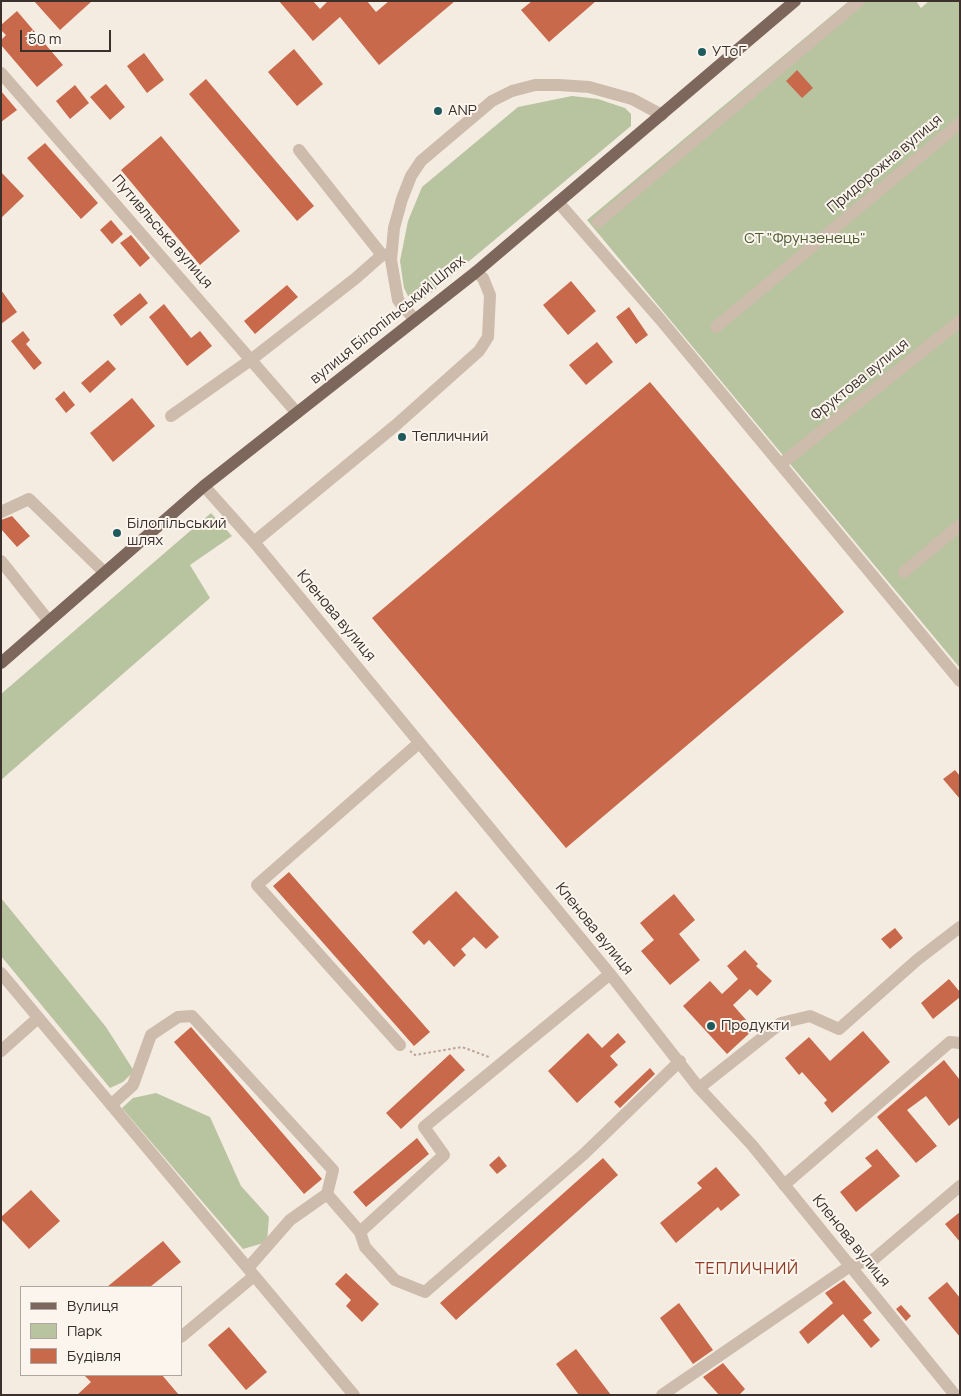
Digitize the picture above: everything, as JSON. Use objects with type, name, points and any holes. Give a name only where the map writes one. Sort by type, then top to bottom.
[{"type":"main road","name":"вулиця Білопільський Шлях","points":[[1,663],[48,620],[204,486],[476,272],[795,1]]},
{"type":"street","points":[[598,222],[859,1]]},
{"type":"street","name":"Путивльська вулиця","points":[[1,73],[298,413]]},
{"type":"street","points":[[171,416],[252,359],[387,254],[411,176],[421,161],[492,101],[512,91],[528,87],[559,85],[589,87],[632,99],[662,115]]},
{"type":"street","name":"Придорожна вулиця","points":[[716,326],[960,123]]},
{"type":"street","points":[[299,150],[387,254],[398,300],[415,320]]},
{"type":"street","points":[[558,202],[660,319],[960,681]]},
{"type":"street","points":[[254,542],[396,425],[479,351],[488,337],[490,295],[482,278],[476,272]]},
{"type":"street","name":"Фруктова вулиця","points":[[781,464],[960,321]]},
{"type":"street","name":"Кленова вулиця","points":[[204,486],[254,542],[610,974],[680,1061],[699,1088],[784,1185],[950,1393]]},
{"type":"street","points":[[1,512],[29,499],[104,572]]},
{"type":"street","points":[[904,572],[960,525]]},
{"type":"street","points":[[1,561],[48,620]]},
{"type":"street","points":[[400,1045],[257,885],[419,742]]},
{"type":"street","points":[[699,1088],[781,1023],[810,1016],[839,1029],[917,960],[960,927]]},
{"type":"street","points":[[1,973],[354,1395]]},
{"type":"street","points":[[360,1232],[444,1156],[424,1127],[610,974]]},
{"type":"street","points":[[111,1105],[133,1085],[151,1035],[178,1017],[192,1016],[332,1170],[327,1194],[290,1220],[251,1272],[182,1335]]},
{"type":"street","points":[[1,1051],[38,1018]]},
{"type":"street","points":[[784,1185],[950,1042],[960,1044]]},
{"type":"street","points":[[327,1194],[360,1232],[365,1247],[395,1280],[425,1292],[584,1154],[680,1061]]},
{"type":"street","points":[[662,1395],[850,1266],[874,1259],[960,1186]]},
{"type":"path","points":[[400,1045],[415,1055],[462,1047],[504,1062]]},
{"type":"green space","name":"СТ \"Фрунзенець\"","points":[[849,1],[916,1],[921,8],[929,1],[960,1],[960,668],[587,220]]},
{"type":"green space","points":[[572,96],[598,99],[625,108],[631,114],[631,126],[425,298],[416,300],[408,296],[404,288],[400,261],[408,221],[422,187],[518,107]]},
{"type":"green space","points":[[211,513],[232,536],[190,565],[210,598],[1,780],[1,694]]},
{"type":"green space","points":[[1,898],[106,1027],[134,1071],[123,1082],[110,1088],[1,956]]},
{"type":"green space","points":[[156,1093],[210,1117],[241,1186],[269,1217],[267,1242],[243,1249],[122,1108],[133,1098]]},
{"type":"building","points":[[34,1],[92,1],[60,30]]},
{"type":"building","points":[[279,1],[313,1],[320,9],[328,1],[367,1],[376,12],[389,1],[455,1],[379,65],[340,17],[313,41]]},
{"type":"building","points":[[532,1],[596,1],[549,42],[521,10]]},
{"type":"building","points":[[17,11],[63,65],[37,87],[1,45],[1,40],[6,35],[1,30],[1,25]]},
{"type":"building","points":[[294,49],[323,84],[297,106],[268,72]]},
{"type":"building","points":[[144,53],[164,80],[147,93],[127,66]]},
{"type":"building","points":[[797,70],[813,88],[802,98],[786,81]]},
{"type":"building","points":[[206,79],[314,206],[297,221],[189,94]]},
{"type":"building","points":[[106,84],[125,107],[110,120],[90,97]]},
{"type":"building","points":[[75,85],[89,103],[70,119],[56,101]]},
{"type":"building","points":[[1,91],[17,110],[1,122]]},
{"type":"building","points":[[161,136],[240,231],[200,265],[121,170]]},
{"type":"building","points":[[45,143],[98,203],[81,219],[27,158]]},
{"type":"building","points":[[1,172],[24,196],[1,218]]},
{"type":"building","points":[[111,220],[123,234],[112,244],[100,230]]},
{"type":"building","points":[[131,235],[150,258],[140,267],[120,243]]},
{"type":"building","points":[[571,281],[596,311],[568,335],[543,305]]},
{"type":"building","points":[[287,285],[298,297],[255,334],[244,321]]},
{"type":"building","points":[[1,290],[17,312],[1,324]]},
{"type":"building","points":[[140,293],[148,303],[121,326],[113,315]]},
{"type":"building","points":[[164,304],[191,338],[200,331],[212,346],[187,366],[149,317]]},
{"type":"building","points":[[629,307],[648,335],[636,344],[616,317]]},
{"type":"building","points":[[23,331],[30,340],[26,344],[42,363],[34,370],[11,341]]},
{"type":"building","points":[[597,342],[613,362],[586,385],[569,365]]},
{"type":"building","points":[[108,360],[116,369],[90,393],[81,383]]},
{"type":"building","points":[[650,382],[844,612],[566,848],[372,618]]},
{"type":"building","points":[[64,391],[75,405],[66,413],[55,399]]},
{"type":"building","points":[[132,398],[155,426],[113,462],[90,433]]},
{"type":"building","points":[[12,516],[30,536],[17,547],[1,529],[1,520]]},
{"type":"building","points":[[955,770],[960,776],[960,799],[943,779]]},
{"type":"building","points":[[289,872],[430,1032],[414,1046],[273,886]]},
{"type":"building","points":[[456,891],[499,937],[486,949],[474,937],[461,949],[466,955],[454,967],[429,940],[424,945],[412,932]]},
{"type":"building","points":[[674,894],[695,920],[679,934],[700,960],[670,985],[641,951],[654,940],[640,923]]},
{"type":"building","points":[[895,928],[903,938],[890,949],[881,939]]},
{"type":"building","points":[[745,950],[758,964],[756,966],[772,981],[757,996],[750,989],[733,1005],[754,1029],[727,1054],[683,1006],[710,981],[722,994],[738,979],[727,966]]},
{"type":"building","points":[[949,979],[960,992],[960,997],[933,1019],[921,1003]]},
{"type":"building","points":[[191,1027],[322,1179],[304,1194],[174,1042]]},
{"type":"building","points":[[863,1031],[890,1062],[832,1113],[824,1103],[827,1100],[802,1072],[799,1075],[785,1058],[809,1037],[830,1061]]},
{"type":"building","points":[[588,1033],[602,1048],[618,1033],[626,1042],[610,1056],[618,1065],[577,1103],[548,1071]]},
{"type":"building","points":[[450,1054],[465,1070],[401,1129],[386,1113]]},
{"type":"building","points":[[944,1060],[960,1080],[960,1117],[949,1126],[926,1096],[907,1110],[937,1146],[916,1163],[877,1117]]},
{"type":"building","points":[[650,1068],[655,1074],[620,1108],[614,1102]]},
{"type":"building","points":[[417,1138],[429,1154],[366,1207],[353,1192]]},
{"type":"building","points":[[877,1149],[900,1176],[856,1212],[840,1192],[872,1166],[865,1158]]},
{"type":"building","points":[[499,1156],[507,1166],[497,1174],[489,1165]]},
{"type":"building","points":[[603,1158],[618,1175],[456,1320],[440,1303]]},
{"type":"building","points":[[716,1167],[740,1195],[721,1211],[718,1207],[676,1243],[660,1223],[702,1188],[697,1183]]},
{"type":"building","points":[[31,1190],[60,1221],[29,1249],[1,1217]]},
{"type":"building","points":[[960,1212],[960,1242],[945,1224]]},
{"type":"building","points":[[163,1241],[181,1262],[151,1286],[108,1286]]},
{"type":"building","points":[[346,1273],[379,1304],[362,1322],[346,1306],[351,1300],[335,1284]]},
{"type":"building","points":[[844,1280],[872,1313],[863,1320],[880,1340],[871,1348],[843,1314],[808,1344],[799,1332],[833,1303],[825,1293]]},
{"type":"building","points":[[947,1282],[960,1298],[960,1337],[928,1298]]},
{"type":"building","points":[[679,1303],[713,1350],[693,1364],[660,1318]]},
{"type":"building","points":[[901,1305],[911,1316],[906,1321],[896,1309]]},
{"type":"building","points":[[229,1327],[267,1372],[246,1390],[208,1345]]},
{"type":"building","points":[[576,1349],[611,1395],[579,1395],[556,1364]]},
{"type":"building","points":[[723,1363],[745,1389],[739,1395],[719,1395],[703,1377]]},
{"type":"building","points":[[85,1376],[163,1376],[179,1395],[77,1395],[91,1382]]},
{"type":"place","name":"УТоГ","points":[[702,52]]},
{"type":"place","name":"ANP","points":[[438,111]]},
{"type":"place","name":"Тепличний","points":[[402,437]]},
{"type":"place","name":"Білопільський шлях","points":[[117,533]]},
{"type":"place","name":"Продукти","points":[[711,1026]]},
{"type":"district","name":"ТЕПЛИЧНИЙ","points":[[747,1270]]}]
